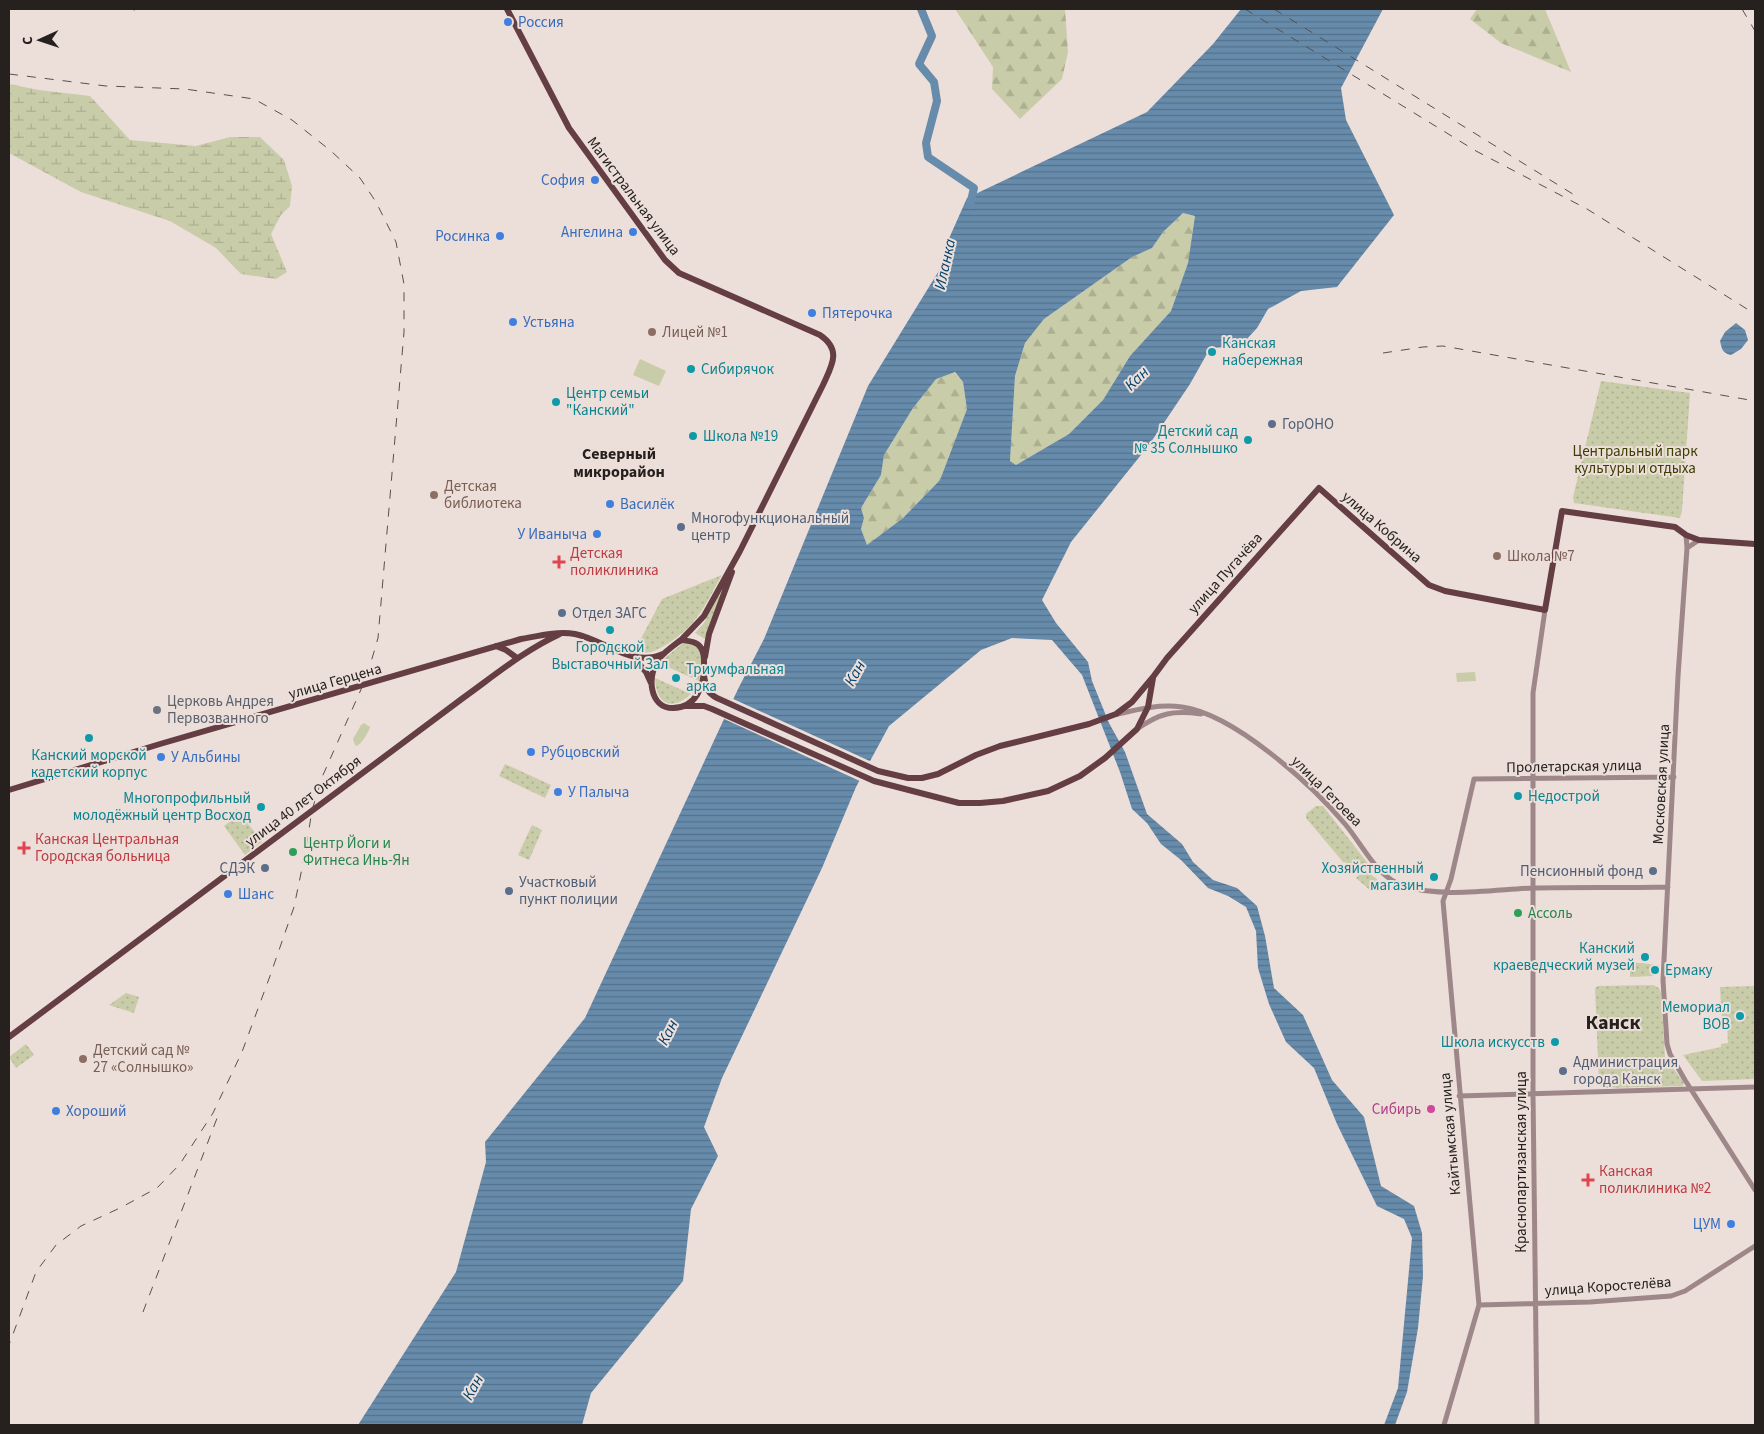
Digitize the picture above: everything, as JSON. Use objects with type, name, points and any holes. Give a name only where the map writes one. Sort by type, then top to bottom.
[{"type":"main road","name":"Магистральная улица","points":[[507,9],[569,128],[665,260],[679,273],[820,335],[831,345],[834,360],[823,385],[740,551]]},
{"type":"main road","name":"улица Кобрина","points":[[1318,488],[1428,584],[1445,591],[1545,610]]},
{"type":"main road","name":"улица Пугачёва","points":[[704,676],[706,689],[717,698],[878,771],[908,778],[922,778],[938,774],[976,755],[1000,746],[1089,724],[1116,714],[1132,702],[1167,658],[1318,488]]},
{"type":"main road","name":"Краснопартизанская улица","points":[[1545,610],[1562,511],[1675,526],[1686,535]]},
{"type":"main road","points":[[1686,535],[1699,540],[1755,544]]},
{"type":"main road","points":[[634,658],[656,657],[681,640],[704,616],[740,551]]},
{"type":"main road","points":[[704,666],[709,634],[740,551]]},
{"type":"main road","name":"улица 40 лет Октября","points":[[9,1037],[518,658],[543,641],[560,634]]},
{"type":"main road","name":"улица Герцена","points":[[9,790],[162,743],[521,639],[575,634],[634,658]]},
{"type":"main road","points":[[681,640],[692,641],[701,647],[704,656],[704,676],[697,695],[685,706]]},
{"type":"main road","points":[[496,646],[518,658]]},
{"type":"main road","points":[[651,684],[654,666],[663,654]]},
{"type":"main road","points":[[634,658],[646,672],[656,699],[660,704],[672,708],[704,706],[712,708],[874,781],[959,803],[1003,801],[1048,791],[1080,776],[1106,758],[1136,729],[1148,707],[1153,677]]},
{"type":"street","name":"Московская улица","points":[[1686,535],[1687,548],[1678,676],[1662,980],[1667,1044],[1670,1054],[1755,1190]]},
{"type":"street","points":[[1687,548],[1699,540]]},
{"type":"street","name":"Краснопартизанская улица","points":[[1537,1425],[1533,1093],[1533,693],[1545,610]]},
{"type":"street","points":[[1116,714],[1148,707],[1181,706],[1214,716]]},
{"type":"street","points":[[1136,729],[1163,714],[1179,712],[1214,716]]},
{"type":"street","name":"улица Гетоева","points":[[1214,716],[1236,728],[1293,772],[1345,824],[1383,874],[1403,886],[1424,891],[1446,892],[1533,888],[1668,887]]},
{"type":"street","name":"Пролетарская улица","points":[[1474,779],[1674,777]]},
{"type":"street","name":"Кайтымская улица","points":[[1444,1425],[1479,1305],[1443,906],[1474,779]]},
{"type":"street","points":[[1459,1096],[1755,1087]]},
{"type":"street","name":"улица Коростелёва","points":[[1479,1305],[1671,1296],[1685,1291],[1755,1246]]},
{"type":"green space","points":[[955,9],[1065,9],[1068,52],[1062,79],[1020,119],[992,89],[993,67]]},
{"type":"green space","points":[[1477,9],[1545,9],[1571,72],[1501,43],[1470,19]]},
{"type":"green space","points":[[9,84],[39,90],[90,96],[130,140],[196,146],[230,137],[260,137],[284,160],[292,186],[290,206],[281,215],[271,234],[287,272],[276,279],[241,274],[216,248],[170,221],[81,192],[9,153]]},
{"type":"green space","points":[[1183,213],[1195,216],[1188,263],[1171,311],[1130,356],[1103,400],[1069,434],[1016,465],[1010,461],[1015,376],[1025,343],[1044,319],[1132,257],[1152,248],[1163,232]]},
{"type":"green space","points":[[640,359],[666,371],[659,386],[633,375]]},
{"type":"green space","points":[[954,372],[963,382],[967,409],[940,480],[903,518],[867,545],[861,529],[864,518],[861,508],[881,475],[884,455],[913,408],[936,378]]},
{"type":"green space","name":"Центральный парк культуры и отдыха","points":[[1601,381],[1690,393],[1680,518],[1574,503],[1573,497]]},
{"type":"green space","points":[[733,567],[705,639],[695,633],[704,623]]},
{"type":"green space","points":[[722,575],[701,611],[682,633],[659,649],[643,653],[637,651],[636,648],[662,599]]},
{"type":"green space","points":[[682,644],[690,644],[699,650],[702,661],[699,681],[659,663]]},
{"type":"green space","points":[[1475,672],[1476,681],[1457,682],[1456,673]]},
{"type":"green space","points":[[655,678],[691,694],[677,703],[671,704],[666,702],[658,694]]},
{"type":"green space","points":[[364,723],[370,727],[365,737],[357,746],[353,739]]},
{"type":"green space","points":[[505,764],[551,785],[545,798],[499,776]]},
{"type":"green space","points":[[1316,806],[1323,806],[1370,866],[1367,869],[1350,871],[1349,868],[1354,864],[1343,862],[1306,818],[1306,814]]},
{"type":"green space","points":[[237,809],[262,842],[245,855],[224,826],[233,819],[230,814]]},
{"type":"green space","points":[[532,825],[542,830],[529,860],[518,855]]},
{"type":"green space","points":[[1370,874],[1377,879],[1377,887],[1371,891],[1356,878],[1359,875]]},
{"type":"green space","points":[[1630,962],[1659,965],[1658,972],[1653,976],[1630,977]]},
{"type":"green space","points":[[1653,985],[1659,988],[1661,993],[1665,1057],[1684,1083],[1682,1086],[1603,1088],[1599,1084],[1595,988],[1598,986]]},
{"type":"green space","points":[[1755,986],[1755,1079],[1702,1081],[1683,1055],[1721,1047],[1721,1044],[1728,1043],[1727,1025],[1722,1026],[1720,987]]},
{"type":"green space","points":[[126,993],[139,997],[134,1013],[109,1005]]},
{"type":"green space","points":[[26,1044],[34,1055],[16,1068],[9,1057]]},
{"type":"water","name":"Кан","points":[[1241,9],[1383,9],[1341,88],[1346,120],[1394,215],[1337,287],[1301,291],[1268,309],[1257,328],[1246,340],[1236,346],[1212,348],[1208,352],[1190,384],[1149,445],[1071,542],[1042,600],[1056,623],[1088,662],[1092,681],[1109,723],[1125,752],[1147,814],[1182,844],[1193,862],[1213,880],[1237,888],[1257,906],[1265,936],[1274,988],[1303,1015],[1332,1080],[1364,1117],[1381,1186],[1414,1206],[1422,1233],[1423,1276],[1418,1328],[1407,1392],[1395,1425],[1384,1425],[1398,1388],[1412,1238],[1404,1219],[1377,1206],[1337,1124],[1314,1068],[1286,1042],[1269,1004],[1258,968],[1256,931],[1246,907],[1228,896],[1208,888],[1181,860],[1161,844],[1147,823],[1132,809],[1120,772],[1082,675],[1052,640],[1012,638],[981,650],[889,726],[856,787],[822,868],[722,1078],[704,1127],[718,1156],[691,1209],[683,1281],[591,1393],[582,1425],[358,1425],[456,1272],[486,1162],[485,1142],[585,1018],[738,689],[764,639],[868,386],[940,269],[947,243],[967,198],[1147,112],[1213,44]],"holes":[[[1183,213],[1195,216],[1188,263],[1171,311],[1130,356],[1103,400],[1069,434],[1016,465],[1010,461],[1015,376],[1025,343],[1044,319],[1132,257],[1152,248],[1163,232]],[[955,372],[963,382],[967,409],[940,480],[903,518],[867,545],[861,529],[864,518],[861,508],[881,475],[884,455],[913,408],[936,379]]]},
{"type":"water","points":[[1736,323],[1745,330],[1748,340],[1741,349],[1731,355],[1724,352],[1720,341],[1725,332]]},
{"type":"pier","points":[[731,698],[872,762],[862,782],[722,718]]},
{"type":"waterway","name":"Иланка","points":[[921,9],[932,36],[919,64],[934,82],[937,101],[926,143],[928,157],[974,188],[970,205]]},
{"type":"railway","points":[[131,9],[135,10]]},
{"type":"railway","points":[[1245,9],[1476,151],[1587,209],[1755,314]]},
{"type":"railway","points":[[1274,9],[1576,196]]},
{"type":"railway","points":[[1742,9],[1755,31]]},
{"type":"railway","points":[[9,74],[106,86],[185,89],[254,99],[292,120],[331,151],[360,178],[376,202],[396,242],[404,284],[404,332],[378,638],[367,676],[323,775],[312,810],[294,907],[242,1052],[213,1113],[180,1164],[157,1188],[81,1226],[56,1245],[36,1272],[9,1345]]},
{"type":"railway","points":[[1383,353],[1443,346],[1755,401]]},
{"type":"railway","points":[[143,1312],[219,1113]]},
{"type":"place","name":"Россия","points":[[508,22]]},
{"type":"place","name":"София","points":[[595,180]]},
{"type":"place","name":"Ангелина","points":[[633,232]]},
{"type":"place","name":"Росинка","points":[[500,236]]},
{"type":"place","name":"Пятерочка","points":[[812,313]]},
{"type":"place","name":"Устьяна","points":[[513,322]]},
{"type":"place","name":"Лицей №1","points":[[652,332]]},
{"type":"place","name":"Канская набережная","points":[[1212,352]]},
{"type":"place","name":"Сибирячок","points":[[691,369]]},
{"type":"place","name":"Центр семьи \"Канский\"","points":[[556,402]]},
{"type":"place","name":"ГорОНО","points":[[1272,424]]},
{"type":"place","name":"Школа №19","points":[[693,436]]},
{"type":"place","name":"Детский сад № 35 Солнышко","points":[[1248,440]]},
{"type":"place","name":"Детская библиотека","points":[[434,495]]},
{"type":"place","name":"Василёк","points":[[610,504]]},
{"type":"place","name":"Многофункциональный центр","points":[[681,527]]},
{"type":"place","name":"У Иваныча","points":[[597,534]]},
{"type":"place","name":"Школа №7","points":[[1497,556]]},
{"type":"place","name":"Детская поликлиника","points":[[559,562]]},
{"type":"place","name":"Отдел ЗАГС","points":[[562,613]]},
{"type":"place","name":"Городской Выставочный Зал","points":[[610,630]]},
{"type":"place","name":"Триумфальная арка","points":[[676,678]]},
{"type":"place","name":"Церковь Андрея Первозванного","points":[[157,710]]},
{"type":"place","name":"Канский морской кадетский корпус","points":[[89,738]]},
{"type":"place","name":"Рубцовский","points":[[531,752]]},
{"type":"place","name":"У Альбины","points":[[161,757]]},
{"type":"place","name":"У Палыча","points":[[558,792]]},
{"type":"place","name":"Недострой","points":[[1518,796]]},
{"type":"place","name":"Многопрофильный молодёжный центр Восход","points":[[261,807]]},
{"type":"place","name":"Канская Центральная Городская больница","points":[[24,848]]},
{"type":"place","name":"Центр Йоги и Фитнеса Инь-Ян","points":[[293,852]]},
{"type":"place","name":"СДЭК","points":[[265,868]]},
{"type":"place","name":"Пенсионный фонд","points":[[1653,871]]},
{"type":"place","name":"Хозяйственный магазин","points":[[1434,877]]},
{"type":"place","name":"Участковый пункт полиции","points":[[509,891]]},
{"type":"place","name":"Шанс","points":[[228,894]]},
{"type":"place","name":"Ассоль","points":[[1518,913]]},
{"type":"place","name":"Канский краеведческий музей","points":[[1645,957]]},
{"type":"place","name":"Ермаку","points":[[1655,970]]},
{"type":"place","name":"Мемориал ВОВ","points":[[1740,1016]]},
{"type":"place","name":"Школа искусств","points":[[1555,1042]]},
{"type":"place","name":"Детский сад № 27 «Солнышко»","points":[[83,1059]]},
{"type":"place","name":"Администрация города Канск","points":[[1563,1071]]},
{"type":"place","name":"Сибирь","points":[[1431,1109]]},
{"type":"place","name":"Хороший","points":[[56,1111]]},
{"type":"place","name":"Канская поликлиника №2","points":[[1588,1180]]},
{"type":"place","name":"ЦУМ","points":[[1731,1224]]},
{"type":"district","name":"Северный микрорайон","points":[[619,462]]},
{"type":"district","name":"Канск","points":[[1613,1022]]}]
